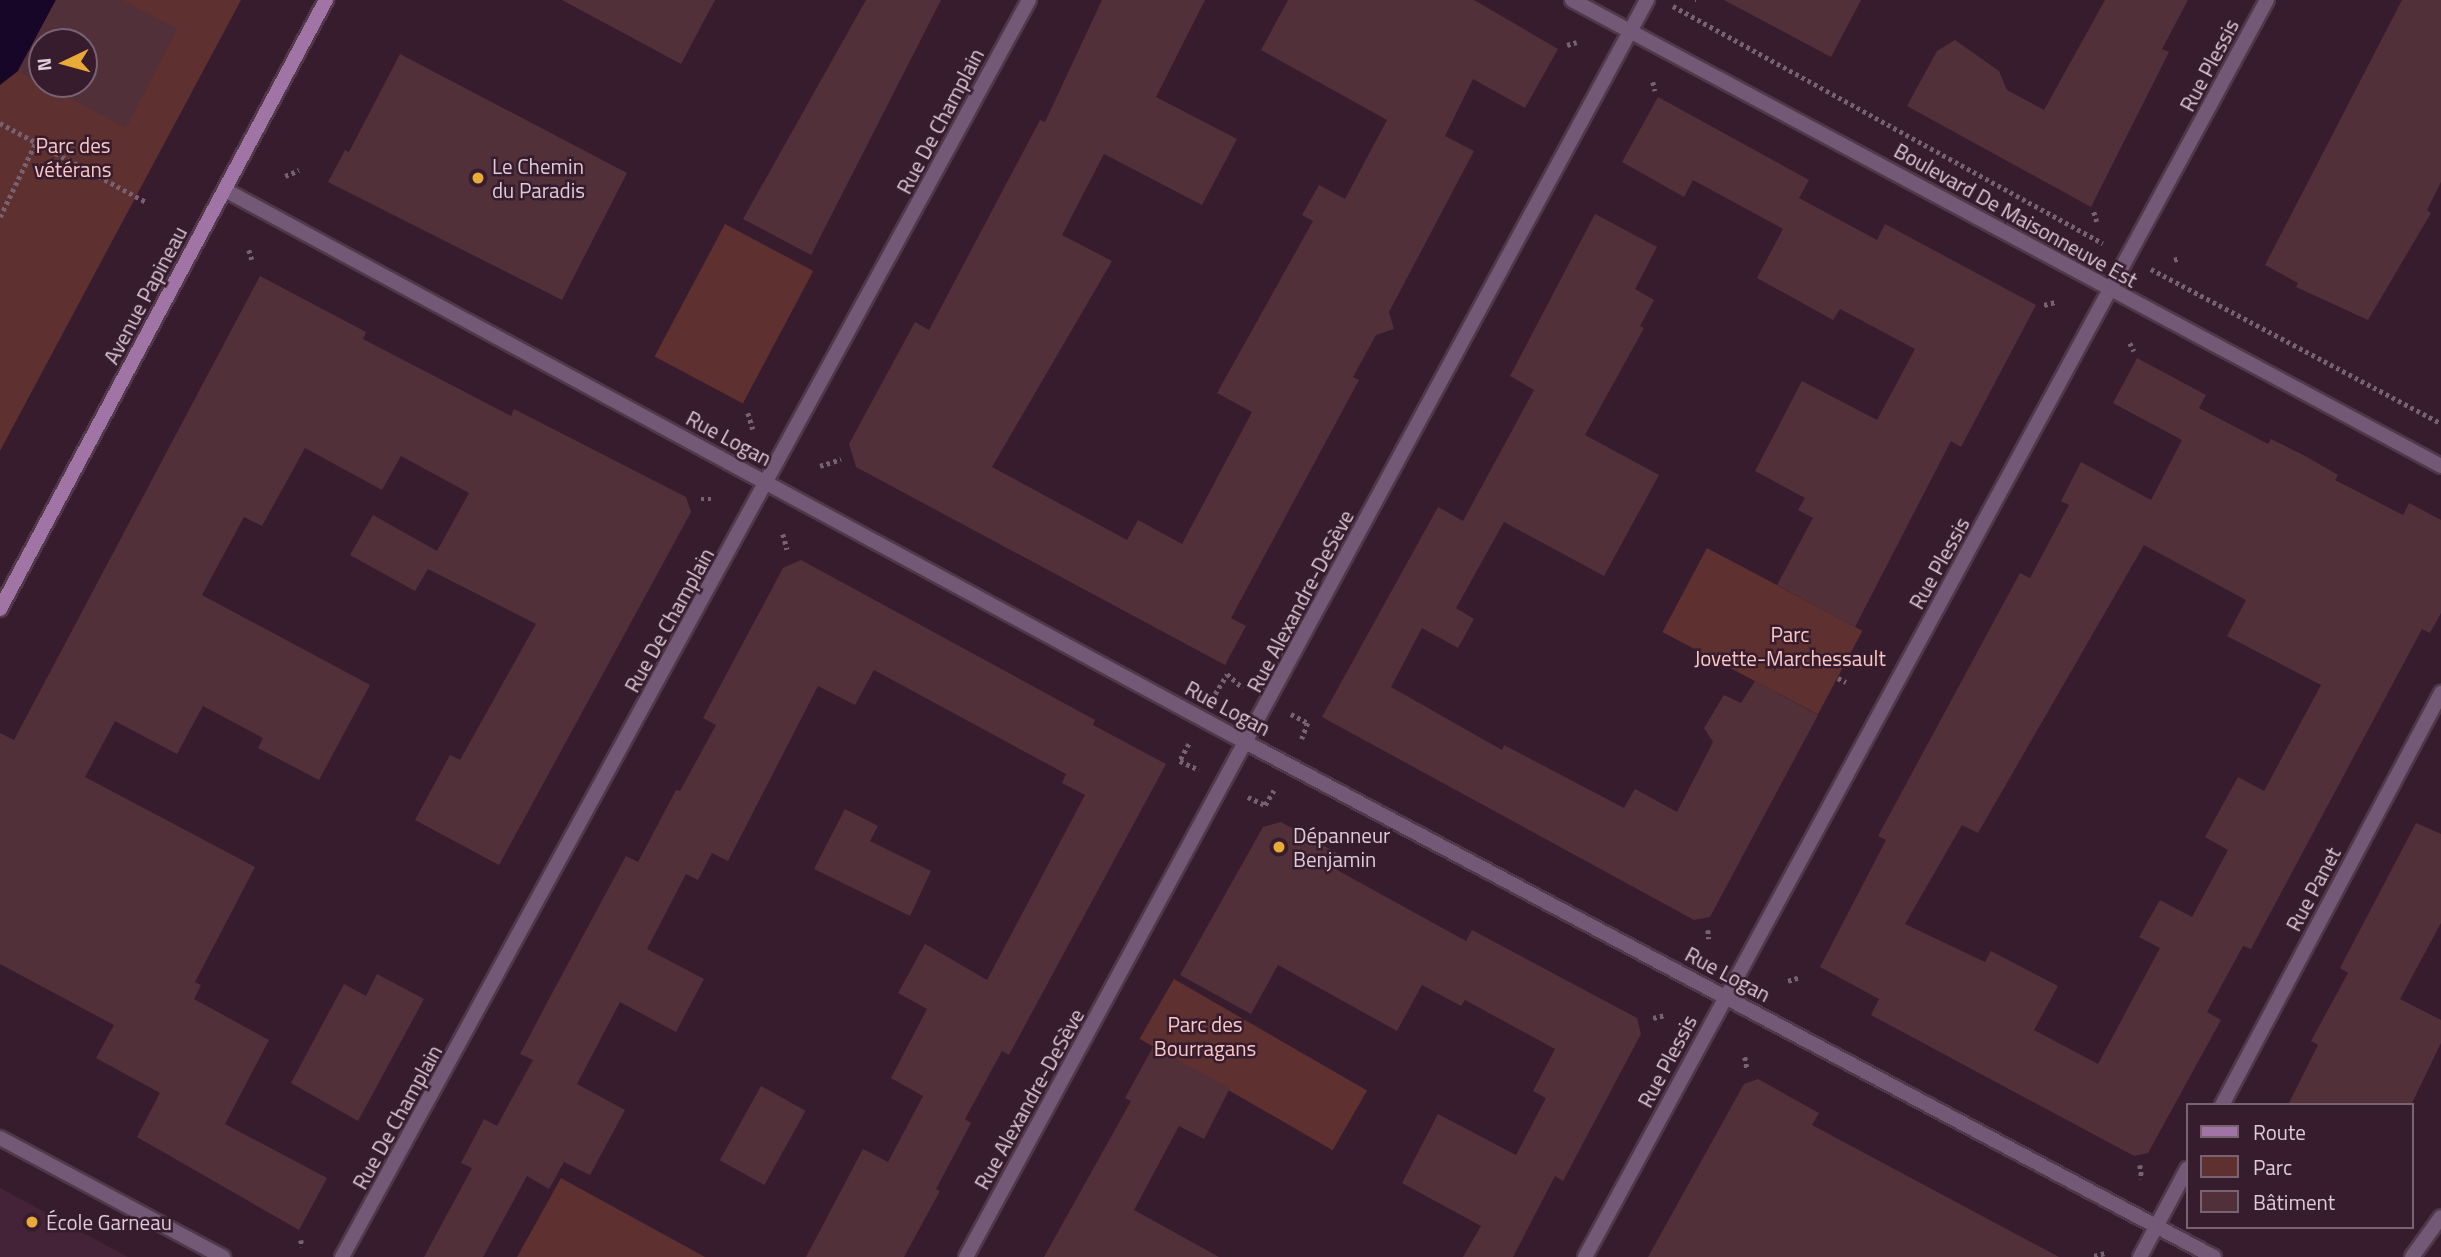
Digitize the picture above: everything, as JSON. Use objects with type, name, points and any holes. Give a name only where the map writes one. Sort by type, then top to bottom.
[{"type":"main road","name":"Avenue Papineau","points":[[0,608],[326,0]]},
{"type":"street","name":"Rue De Champlain","points":[[342,1257],[768,483],[1029,0]]},
{"type":"street","name":"Boulevard De Maisonneuve Est","points":[[1572,0],[2112,292],[2441,466]]},
{"type":"street","name":"Rue Alexandre-DeSève","points":[[966,1257],[1247,743],[1647,0]]},
{"type":"street","name":"Rue Plessis","points":[[1585,1257],[2112,292],[2267,0]]},
{"type":"street","name":"Rue Logan","points":[[225,190],[1247,743],[2214,1257]]},
{"type":"street","name":"Rue Panet","points":[[2223,1103],[2441,693]]},
{"type":"street","points":[[0,1138],[223,1257]]},
{"type":"street","points":[[2140,1257],[2186,1171]]},
{"type":"street","points":[[2412,1257],[2441,1217]]},
{"type":"path","name":"Boulevard De Maisonneuve Est","points":[[1662,0],[2130,258],[2441,423]]},
{"type":"path","points":[[1567,45],[1577,42]]},
{"type":"path","points":[[1653,82],[1655,91]]},
{"type":"path","points":[[0,123],[146,202]]},
{"type":"path","points":[[0,217],[36,142]]},
{"type":"path","points":[[285,176],[299,170]]},
{"type":"path","points":[[2094,212],[2097,222]]},
{"type":"path","points":[[249,250],[252,260]]},
{"type":"path","points":[[2174,260],[2180,258]]},
{"type":"path","points":[[2044,305],[2055,302]]},
{"type":"path","points":[[2130,343],[2134,351]]},
{"type":"path","points":[[748,413],[753,429]]},
{"type":"path","points":[[820,466],[841,459]]},
{"type":"path","points":[[701,499],[714,499]]},
{"type":"path","points":[[783,534],[787,549]]},
{"type":"path","points":[[1215,695],[1227,674],[1244,689]]},
{"type":"path","points":[[1838,678],[1846,682]]},
{"type":"path","points":[[1290,713],[1308,723],[1299,747]]},
{"type":"path","points":[[1191,740],[1180,761],[1200,770]]},
{"type":"path","points":[[1244,795],[1265,805],[1277,786]]},
{"type":"path","points":[[1707,930],[1709,939]]},
{"type":"path","points":[[1787,981],[1800,977]]},
{"type":"path","points":[[1653,1018],[1665,1015]]},
{"type":"path","points":[[1745,1057],[1747,1068]]},
{"type":"path","points":[[2140,1165],[2142,1180]]},
{"type":"path","points":[[302,1240],[302,1247]]},
{"type":"path","points":[[2094,1256],[2105,1253]]},
{"type":"shaded area","points":[[0,0],[56,0],[41,28],[28,28],[28,52],[18,71],[0,85]]},
{"type":"shaded area","name":"École Garneau","points":[[0,1188],[128,1257],[0,1257]]},
{"type":"green space","name":"Parc des vétérans","points":[[0,0],[241,0],[0,451]]},
{"type":"green space","points":[[725,224],[813,271],[743,403],[655,356]]},
{"type":"green space","name":"Parc Jovette-Marchessault","points":[[1707,548],[1862,631],[1818,715],[1662,632]]},
{"type":"green space","name":"Parc des Bourragans","points":[[1174,979],[1367,1090],[1333,1150],[1140,1039]]},
{"type":"green space","points":[[561,1178],[705,1257],[517,1257]]},
{"type":"building","points":[[56,0],[122,0],[177,29],[126,128],[69,98],[98,98],[98,28],[41,28]]},
{"type":"building","points":[[562,0],[715,0],[681,64]]},
{"type":"building","points":[[866,0],[941,0],[811,255],[743,219]]},
{"type":"building","points":[[1102,0],[1205,0],[1156,97],[1237,139],[1202,205],[1104,154],[1062,235],[1112,261],[992,467],[1127,540],[1138,520],[1182,544],[1252,412],[1217,393],[1313,221],[1302,215],[1319,185],[1345,199],[1387,120],[1261,50],[1288,0],[1474,0],[1558,49],[1525,108],[1473,79],[1445,136],[1474,151],[1389,312],[1394,329],[1376,335],[1353,377],[1359,380],[1231,618],[1246,626],[1225,665],[856,467],[849,444],[915,322],[929,330],[1040,120],[1045,122]]},
{"type":"building","points":[[1724,0],[1861,0],[1831,57]]},
{"type":"building","points":[[2105,0],[2188,0],[2162,49],[2169,52],[2091,207],[1907,106],[1937,51],[1955,40],[1999,71],[2007,90],[2044,110]]},
{"type":"building","points":[[2402,0],[2441,0],[2441,182],[2427,210],[2431,213],[2368,320],[2296,287],[2298,283],[2265,265]]},
{"type":"building","points":[[28,52],[28,76],[18,71]]},
{"type":"building","name":"Le Chemin du Paradis","points":[[400,54],[627,173],[562,300],[328,182],[345,150],[349,152]]},
{"type":"building","points":[[1658,97],[1809,180],[1799,198],[1877,240],[1885,224],[2036,305],[1961,447],[1951,441],[1855,627],[1777,585],[1813,518],[1798,510],[1805,498],[1755,471],[1802,381],[1877,420],[1915,349],[1840,309],[1833,320],[1757,278],[1783,229],[1693,180],[1684,197],[1622,162]]},
{"type":"building","points":[[1595,214],[1657,247],[1635,289],[1654,300],[1640,326],[1644,328],[1585,435],[1659,475],[1604,576],[1504,522],[1456,608],[1474,619],[1458,648],[1422,628],[1391,687],[1502,750],[1504,745],[1624,808],[1635,789],[1677,812],[1713,742],[1704,728],[1724,695],[1741,703],[1755,681],[1818,715],[1710,917],[1694,920],[1322,717],[1438,507],[1463,521],[1534,390],[1510,376]]},
{"type":"building","points":[[260,276],[366,332],[363,339],[511,416],[514,409],[686,497],[691,512],[499,865],[415,820],[450,755],[460,760],[536,624],[428,569],[415,591],[350,555],[373,515],[437,551],[469,493],[401,456],[382,490],[305,448],[262,526],[244,517],[202,595],[370,685],[319,780],[258,748],[263,738],[203,706],[177,754],[115,721],[85,777],[255,867],[195,982],[201,985],[194,999],[269,1040],[225,1124],[327,1178],[299,1230],[137,1137],[160,1093],[96,1058],[114,1025],[0,964],[0,733],[14,740]]},
{"type":"building","points":[[2137,358],[2206,395],[2199,408],[2268,444],[2271,439],[2307,457],[2338,475],[2335,480],[2403,515],[2409,503],[2441,520],[2441,613],[2430,633],[2422,629],[2251,949],[2243,946],[2207,1012],[2221,1020],[2148,1153],[2134,1156],[1871,1015],[1879,999],[1820,967],[1886,840],[1878,836],[2020,573],[2030,578],[2069,505],[2061,501],[2081,462],[2151,500],[2182,440],[2113,403]],"holes":[[[2144,545],[2246,600],[2227,636],[2321,685],[2264,791],[2238,777],[2205,837],[2228,850],[2192,917],[2160,900],[2139,937],[2160,948],[2098,1064],[2034,1030],[2058,986],[1991,951],[1985,962],[1905,924],[1962,825],[1978,833]]]},
{"type":"building","points":[[801,560],[1095,720],[1093,725],[1166,764],[1009,1055],[1002,1051],[965,1119],[971,1123],[936,1189],[940,1191],[904,1257],[806,1257],[863,1149],[888,1162],[923,1096],[891,1078],[927,1009],[898,993],[925,944],[987,980],[1085,795],[1062,783],[1066,774],[874,670],[855,705],[818,686],[728,861],[712,853],[698,880],[686,874],[647,949],[704,979],[676,1032],[620,1002],[577,1084],[625,1110],[590,1175],[564,1162],[549,1189],[527,1176],[483,1257],[424,1257],[472,1168],[461,1163],[484,1119],[497,1126],[533,1060],[520,1054],[626,856],[638,862],[676,790],[680,791],[716,725],[703,718],[783,568]]},
{"type":"building","points":[[845,809],[878,826],[870,841],[931,871],[910,916],[814,869]]},
{"type":"building","points":[[1281,822],[1344,857],[1337,870],[1466,941],[1472,930],[1637,1018],[1641,1034],[1563,1181],[1555,1176],[1513,1257],[1463,1257],[1481,1226],[1402,1183],[1438,1114],[1516,1155],[1546,1098],[1533,1091],[1555,1049],[1465,1000],[1461,1006],[1422,985],[1397,1031],[1278,965],[1251,1014],[1180,975],[1263,827]]},
{"type":"building","points":[[2416,823],[2441,834],[2441,923],[2400,999],[2441,1020],[2441,1043],[2412,1103],[2289,1103],[2318,1045],[2311,1041],[2348,973],[2340,968]]},
{"type":"building","points":[[377,974],[424,999],[358,1121],[291,1083],[344,984],[366,996]]},
{"type":"building","points":[[1153,1047],[1230,1088],[1204,1139],[1179,1126],[1134,1210],[1219,1257],[1044,1257],[1131,1101],[1125,1098]]},
{"type":"building","points":[[1758,1079],[1819,1113],[1812,1125],[2059,1257],[1648,1257],[1744,1084]]},
{"type":"building","points":[[761,1086],[806,1111],[764,1185],[720,1160]]},
{"type":"place","name":"Le Chemin du Paradis","points":[[478,178]]},
{"type":"place","name":"Dépanneur Benjamin","points":[[1279,847]]},
{"type":"place","name":"École Garneau","points":[[32,1222]]}]
